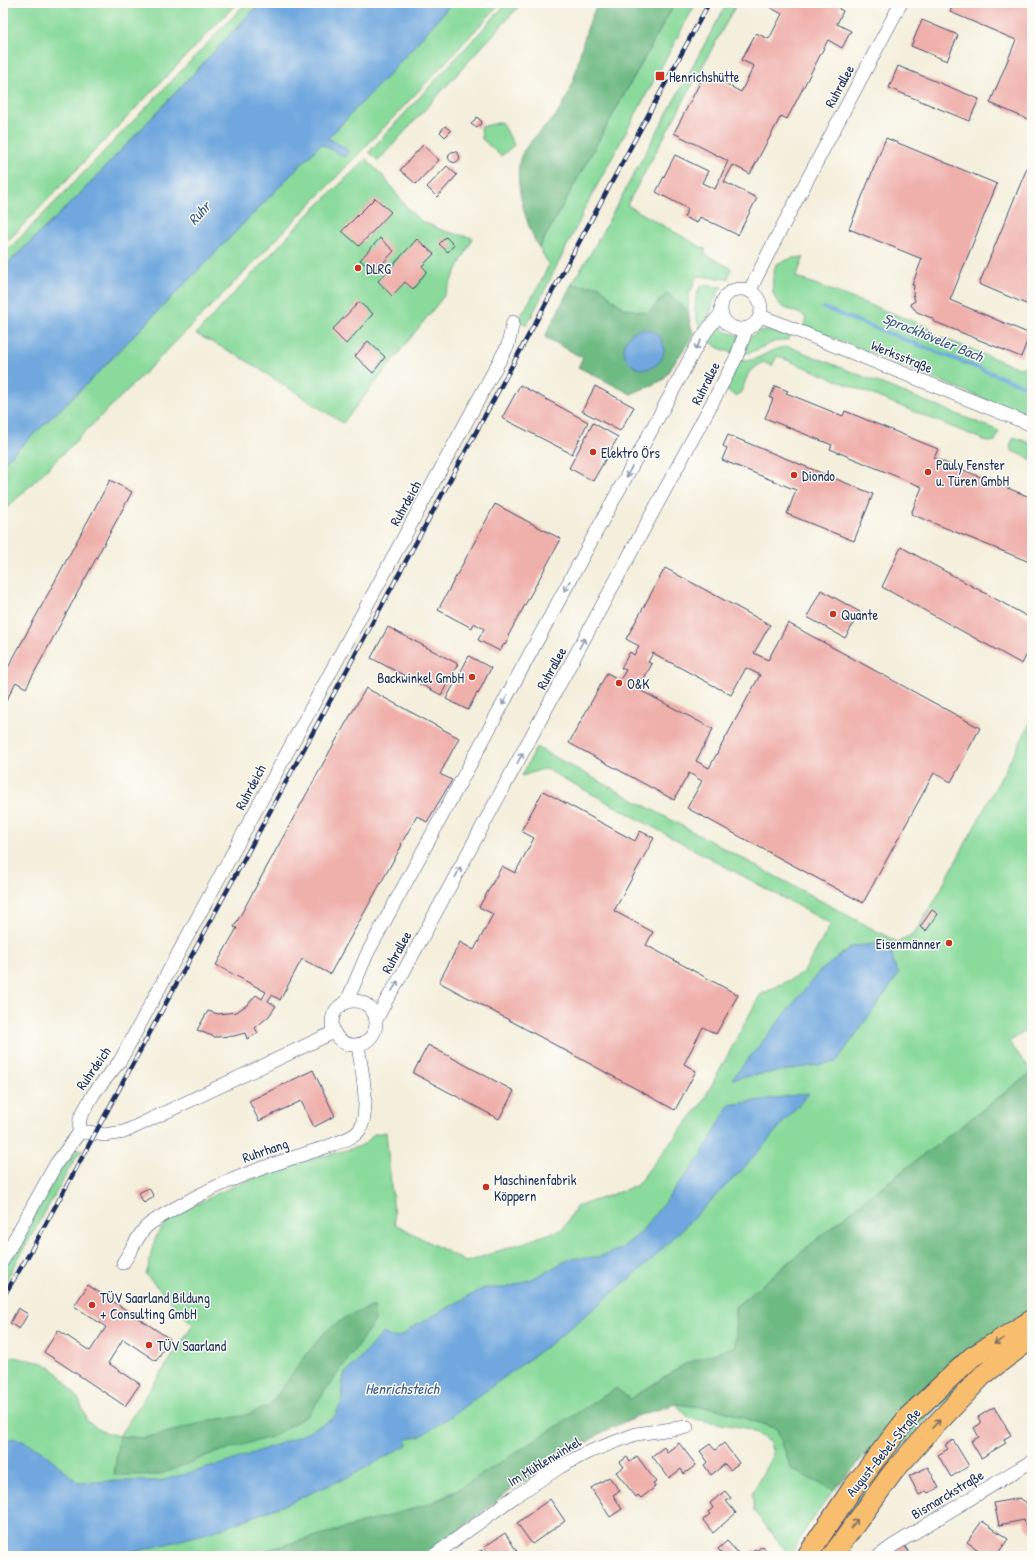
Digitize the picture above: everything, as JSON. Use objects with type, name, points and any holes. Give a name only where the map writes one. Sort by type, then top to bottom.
[{"type":"main road","name":"August-Bebel-Straße","points":[[807,1556],[852,1489],[909,1416],[972,1357],[1032,1320]]},
{"type":"main road","name":"August-Bebel-Straße","points":[[832,1556],[893,1472],[925,1436],[983,1375],[1032,1338]]},
{"type":"street","name":"Ruhrallee","points":[[334,1032],[332,1019],[333,1013],[340,1005],[347,1001],[367,954],[673,390],[702,339],[714,321],[721,314],[720,307],[723,298],[729,292],[736,289],[743,288],[750,290],[901,3]]},
{"type":"street","points":[[750,290],[760,301],[762,308],[760,316]]},
{"type":"street","points":[[721,314],[724,321],[729,326],[741,329],[747,328]]},
{"type":"street","name":"Ruhrallee","points":[[358,1045],[371,1037],[376,1027],[376,1020],[386,1001],[404,971],[708,411],[736,358],[747,328],[754,324],[760,316]]},
{"type":"street","name":"Werksstraße","points":[[760,316],[1032,425]]},
{"type":"street","name":"Ruhrdeich","points":[[3,1260],[56,1164],[79,1133],[80,1118],[100,1084],[120,1061],[508,345],[513,322]]},
{"type":"street","points":[[347,1001],[356,1000],[365,1003],[374,1012],[376,1020]]},
{"type":"street","points":[[79,1133],[88,1132],[104,1135],[124,1132],[334,1032],[342,1041],[349,1044],[358,1045]]},
{"type":"street","name":"Ruhrhang","points":[[123,1263],[145,1228],[200,1194],[236,1177],[276,1162],[335,1144],[353,1136],[359,1131],[363,1122],[365,1106],[358,1045]]},
{"type":"street","name":"Im Mühlenwinkel","points":[[433,1556],[514,1497],[560,1467],[586,1453],[636,1434],[687,1427]]},
{"type":"street","name":"Bismarckstraße","points":[[879,1556],[894,1545],[1032,1461]]},
{"type":"green space","points":[[3,3],[237,3],[3,246]]},
{"type":"green space","points":[[246,3],[260,3],[78,196],[3,268],[3,255]]},
{"type":"green space","points":[[452,3],[501,3],[379,133],[255,261],[67,450],[3,512],[3,463],[89,382],[321,144],[346,157],[348,150],[328,138],[392,71]]},
{"type":"green space","points":[[507,3],[522,3],[378,161],[369,152]]},
{"type":"green space","points":[[598,3],[675,3],[539,248],[525,215],[519,187],[519,162],[523,152],[554,117],[565,100],[573,82],[588,26]]},
{"type":"green space","points":[[675,3],[696,3],[581,215],[582,216],[527,325],[518,320],[541,282],[549,264],[539,248]]},
{"type":"green space","points":[[727,3],[737,3],[627,205],[706,250],[704,254],[731,268],[728,279],[697,276],[689,295],[688,311],[667,293],[648,313],[623,308],[600,286],[571,285],[592,251]]},
{"type":"green space","points":[[502,122],[514,145],[501,156],[482,139],[481,127]]},
{"type":"green space","name":"DLRG","points":[[366,159],[384,177],[407,208],[421,221],[444,231],[473,238],[443,297],[343,423],[239,356],[196,334],[306,217]]},
{"type":"green space","points":[[804,257],[796,277],[928,327],[937,336],[1019,368],[1032,365],[1032,418],[804,326],[806,317],[785,308],[776,299],[773,288],[773,276],[776,264],[793,258]]},
{"type":"green space","points":[[571,285],[600,286],[623,308],[648,313],[667,293],[688,311],[694,334],[663,380],[631,394],[578,367],[583,358],[545,337]]},
{"type":"green space","points":[[701,285],[722,287],[702,333],[697,321],[695,309],[696,297]]},
{"type":"green space","points":[[718,324],[727,332],[739,336],[733,353],[718,348],[707,339]]},
{"type":"green space","points":[[758,331],[770,331],[791,335],[788,340],[776,341],[754,351],[741,354],[748,339]]},
{"type":"green space","points":[[790,347],[999,431],[995,441],[989,442],[777,356],[772,366],[763,362],[749,372],[741,392],[736,396],[727,391],[726,387],[739,361],[753,360],[773,350]]},
{"type":"green space","points":[[1014,437],[1032,444],[1032,461],[1027,457],[1012,451],[1010,446]]},
{"type":"green space","points":[[1032,720],[1032,1027],[1009,1042],[1032,1072],[866,1199],[735,1307],[737,1346],[687,1363],[630,1399],[430,1504],[412,1510],[246,1556],[3,1556],[3,1352],[8,1356],[44,1363],[59,1374],[79,1400],[87,1421],[101,1431],[119,1436],[193,1325],[146,1275],[155,1239],[161,1229],[171,1220],[210,1197],[251,1179],[293,1165],[358,1147],[366,1143],[374,1134],[386,1132],[395,1224],[466,1262],[563,1229],[576,1207],[636,1186],[702,1103],[760,995],[803,973],[831,924],[548,770],[543,769],[522,776],[536,747],[899,943],[905,938],[913,935],[935,900]]},
{"type":"green space","points":[[1032,1072],[1032,1308],[968,1353],[888,1430],[834,1490],[792,1470],[777,1429],[718,1409],[676,1404],[637,1416],[603,1432],[511,1489],[428,1556],[246,1556],[430,1504],[453,1493],[616,1388],[630,1399],[687,1363],[736,1346],[735,1307],[866,1199]]},
{"type":"green space","points":[[78,1149],[83,1150],[76,1157],[3,1286],[3,1271],[61,1169]]},
{"type":"green space","points":[[374,1306],[375,1321],[308,1415],[271,1437],[214,1453],[159,1475],[114,1475],[119,1436],[144,1438],[211,1420],[243,1416],[269,1406],[325,1332],[346,1317]]},
{"type":"green space","points":[[996,1353],[934,1412],[907,1441],[824,1556],[819,1556],[883,1460],[934,1402]]},
{"type":"green space","points":[[676,1404],[718,1409],[777,1429],[792,1470],[834,1490],[808,1525],[790,1556],[754,1511],[752,1494],[773,1454],[770,1443],[758,1434],[744,1428],[689,1418]]},
{"type":"water","name":"Ruhr","points":[[260,3],[452,3],[392,71],[328,138],[348,150],[346,157],[321,144],[89,382],[3,463],[3,268],[78,196]]},
{"type":"water","points":[[644,329],[652,331],[658,335],[662,341],[664,349],[662,357],[658,363],[652,367],[644,369],[636,367],[630,363],[626,357],[624,349],[626,341],[630,335],[636,331]]},
{"type":"water","points":[[879,943],[892,948],[893,963],[899,974],[836,1062],[732,1079],[819,972],[851,947]]},
{"type":"water","name":"Henrichsteich","points":[[809,1093],[743,1169],[649,1262],[558,1338],[447,1419],[419,1437],[406,1439],[407,1445],[350,1476],[284,1505],[215,1531],[139,1551],[111,1556],[3,1556],[3,1440],[16,1438],[43,1451],[78,1483],[160,1481],[226,1463],[297,1437],[333,1419],[341,1404],[344,1375],[383,1333],[391,1337],[401,1336],[411,1328],[484,1288],[506,1288],[532,1279],[570,1259],[599,1257],[621,1249],[641,1232],[701,1156],[729,1105]]},
{"type":"building","points":[[762,3],[842,3],[839,9],[843,11],[837,24],[851,31],[842,48],[828,40],[787,119],[781,116],[750,174],[733,165],[724,182],[757,198],[738,235],[700,217],[697,223],[684,217],[688,209],[656,192],[675,155],[708,171],[702,183],[715,189],[728,161],[674,133],[705,73],[741,92],[754,66],[741,60],[756,33],[769,39],[782,14]]},
{"type":"building","points":[[954,3],[1032,3],[1032,121],[990,103],[1016,40],[950,12]]},
{"type":"building","points":[[922,20],[958,35],[947,61],[911,46]]},
{"type":"building","points":[[898,66],[979,99],[969,121],[889,88]]},
{"type":"building","points":[[477,117],[482,122],[477,128],[471,124]]},
{"type":"building","points":[[445,126],[451,131],[445,137],[440,132]]},
{"type":"building","points":[[886,138],[997,184],[950,300],[1030,334],[1021,357],[933,321],[934,319],[917,312],[910,304],[915,301],[913,294],[914,285],[912,285],[922,259],[849,229]]},
{"type":"building","points":[[423,145],[439,160],[416,184],[400,170]]},
{"type":"building","points":[[452,152],[456,152],[458,153],[458,161],[452,162],[449,159],[449,155]]},
{"type":"building","points":[[1032,156],[1032,289],[1026,304],[979,284]]},
{"type":"building","points":[[447,166],[457,175],[437,197],[427,187]]},
{"type":"building","points":[[375,198],[391,212],[359,246],[342,231]]},
{"type":"building","points":[[446,237],[454,245],[448,252],[439,244]]},
{"type":"building","points":[[380,238],[394,251],[375,272],[360,260]]},
{"type":"building","points":[[417,239],[434,254],[422,266],[427,271],[413,289],[405,282],[392,296],[378,281]]},
{"type":"building","points":[[359,302],[373,314],[346,344],[332,330]]},
{"type":"building","points":[[368,341],[385,357],[373,373],[355,356]]},
{"type":"building","points":[[520,385],[588,422],[572,454],[502,418]]},
{"type":"building","points":[[595,386],[634,407],[620,431],[582,411]]},
{"type":"building","name":"Pauly Fenster u. Türen GmbH","points":[[775,386],[788,391],[786,393],[843,416],[845,411],[938,449],[934,458],[1032,498],[1032,563],[911,514],[922,487],[830,449],[832,445],[765,418],[773,399],[770,398]]},
{"type":"building","name":"Elektro Örs","points":[[593,423],[618,437],[593,481],[569,468]]},
{"type":"building","name":"Diondo","points":[[728,435],[873,494],[854,541],[787,514],[796,490],[722,460],[727,448],[723,446]]},
{"type":"building","points":[[110,480],[132,492],[26,688],[16,682],[3,707],[3,675]]},
{"type":"building","points":[[495,504],[561,539],[508,636],[509,637],[505,645],[504,644],[500,651],[478,640],[484,629],[474,623],[472,628],[438,610]]},
{"type":"building","points":[[901,547],[1032,619],[1032,644],[1022,664],[882,587]]},
{"type":"building","points":[[665,568],[770,625],[754,653],[768,660],[788,623],[980,728],[951,782],[934,773],[863,903],[687,808],[702,781],[689,773],[674,800],[569,743],[607,673],[620,680],[626,670],[621,668],[630,652],[634,655],[639,646],[626,639]],"holes":[[[653,653],[731,695],[746,668],[760,675],[709,768],[696,761],[713,729],[634,687],[639,678],[643,680],[652,664],[648,662]]]},
{"type":"building","name":"Quante","points":[[821,590],[860,612],[845,638],[807,617]]},
{"type":"building","points":[[388,627],[458,664],[441,695],[371,658]]},
{"type":"building","name":"Backwinkel GmbH","points":[[469,656],[491,668],[468,710],[446,699]]},
{"type":"building","points":[[366,688],[459,738],[440,774],[452,780],[427,822],[417,816],[330,974],[302,959],[280,1000],[272,995],[268,1001],[276,1006],[269,1016],[255,1028],[258,1033],[247,1039],[245,1033],[234,1036],[215,1037],[197,1030],[208,1011],[218,1014],[236,1012],[247,1005],[256,995],[262,999],[266,992],[216,965],[237,928],[234,927]]},
{"type":"building","points":[[543,791],[635,841],[640,831],[654,838],[614,911],[653,932],[646,945],[738,995],[716,1034],[703,1027],[684,1064],[696,1071],[675,1110],[439,982],[460,942],[474,950],[493,914],[479,907],[502,866],[515,873],[534,838],[521,831]]},
{"type":"building","points":[[932,910],[938,914],[926,931],[920,927]]},
{"type":"building","points":[[428,1045],[514,1091],[499,1119],[413,1073]]},
{"type":"building","points":[[313,1070],[335,1116],[314,1127],[301,1101],[259,1121],[249,1101]]},
{"type":"building","points":[[149,1188],[154,1197],[144,1203],[138,1193]]},
{"type":"building","name":"TÜV Saarland","points":[[88,1285],[170,1339],[156,1361],[123,1339],[108,1363],[140,1384],[125,1406],[44,1352],[58,1330],[90,1351],[106,1327],[74,1306]]},
{"type":"building","points":[[18,1308],[28,1314],[19,1329],[10,1323]]},
{"type":"building","points":[[994,1407],[1011,1435],[1004,1439],[1006,1443],[981,1458],[971,1441],[979,1437],[974,1428],[981,1423],[978,1417]]},
{"type":"building","points":[[953,1440],[969,1466],[951,1477],[938,1455],[948,1449],[945,1445]]},
{"type":"building","points":[[679,1443],[696,1465],[684,1474],[681,1469],[669,1478],[652,1456],[664,1447],[667,1452]]},
{"type":"building","points":[[724,1443],[739,1463],[730,1470],[725,1464],[711,1475],[704,1465],[708,1462],[700,1451],[710,1444],[715,1450]]},
{"type":"building","points":[[637,1456],[656,1482],[653,1484],[655,1487],[641,1498],[638,1495],[636,1497],[616,1472],[624,1467],[620,1462],[627,1457],[630,1462]]},
{"type":"building","points":[[928,1467],[939,1488],[928,1493],[926,1491],[919,1495],[909,1476]]},
{"type":"building","points":[[609,1477],[620,1491],[613,1495],[622,1509],[610,1517],[591,1488]]},
{"type":"building","points":[[725,1491],[731,1498],[726,1501],[736,1513],[713,1533],[703,1520],[710,1514],[708,1512],[713,1508],[710,1503]]},
{"type":"building","points":[[1020,1498],[1032,1507],[1032,1533],[1026,1527],[1024,1520],[999,1525],[994,1503]]},
{"type":"building","points":[[550,1499],[565,1521],[532,1544],[517,1523]]},
{"type":"building","points":[[982,1521],[1008,1539],[996,1556],[987,1556],[967,1542]]},
{"type":"building","points":[[505,1533],[520,1556],[490,1556],[484,1547]]},
{"type":"building","points":[[727,1541],[741,1556],[725,1556],[718,1549]]},
{"type":"building","points":[[903,1543],[911,1556],[883,1556]]},
{"type":"building","points":[[763,1546],[771,1556],[746,1556],[755,1549],[756,1551]]},
{"type":"building","points":[[482,1550],[485,1556],[477,1556],[476,1554]]},
{"type":"waterway","name":"Sprockhöveler Bach","points":[[824,308],[1032,389]]},
{"type":"railway","points":[[3,1297],[28,1256],[72,1176],[709,3]]},
{"type":"place","name":"Henrichshütte","points":[[660,76]]},
{"type":"place","name":"DLRG","points":[[358,268]]},
{"type":"place","name":"Elektro Örs","points":[[593,452]]},
{"type":"place","name":"Pauly Fenster u. Türen GmbH","points":[[928,472]]},
{"type":"place","name":"Diondo","points":[[794,475]]},
{"type":"place","name":"Quante","points":[[833,614]]},
{"type":"place","name":"Backwinkel GmbH","points":[[472,677]]},
{"type":"place","name":"O&K","points":[[619,683]]},
{"type":"place","name":"Eisenmänner","points":[[949,943]]},
{"type":"place","name":"Maschinenfabrik Köppern","points":[[486,1187]]},
{"type":"place","name":"TÜV Saarland Bildung + Consulting GmbH","points":[[92,1305]]},
{"type":"place","name":"TÜV Saarland","points":[[149,1345]]}]
